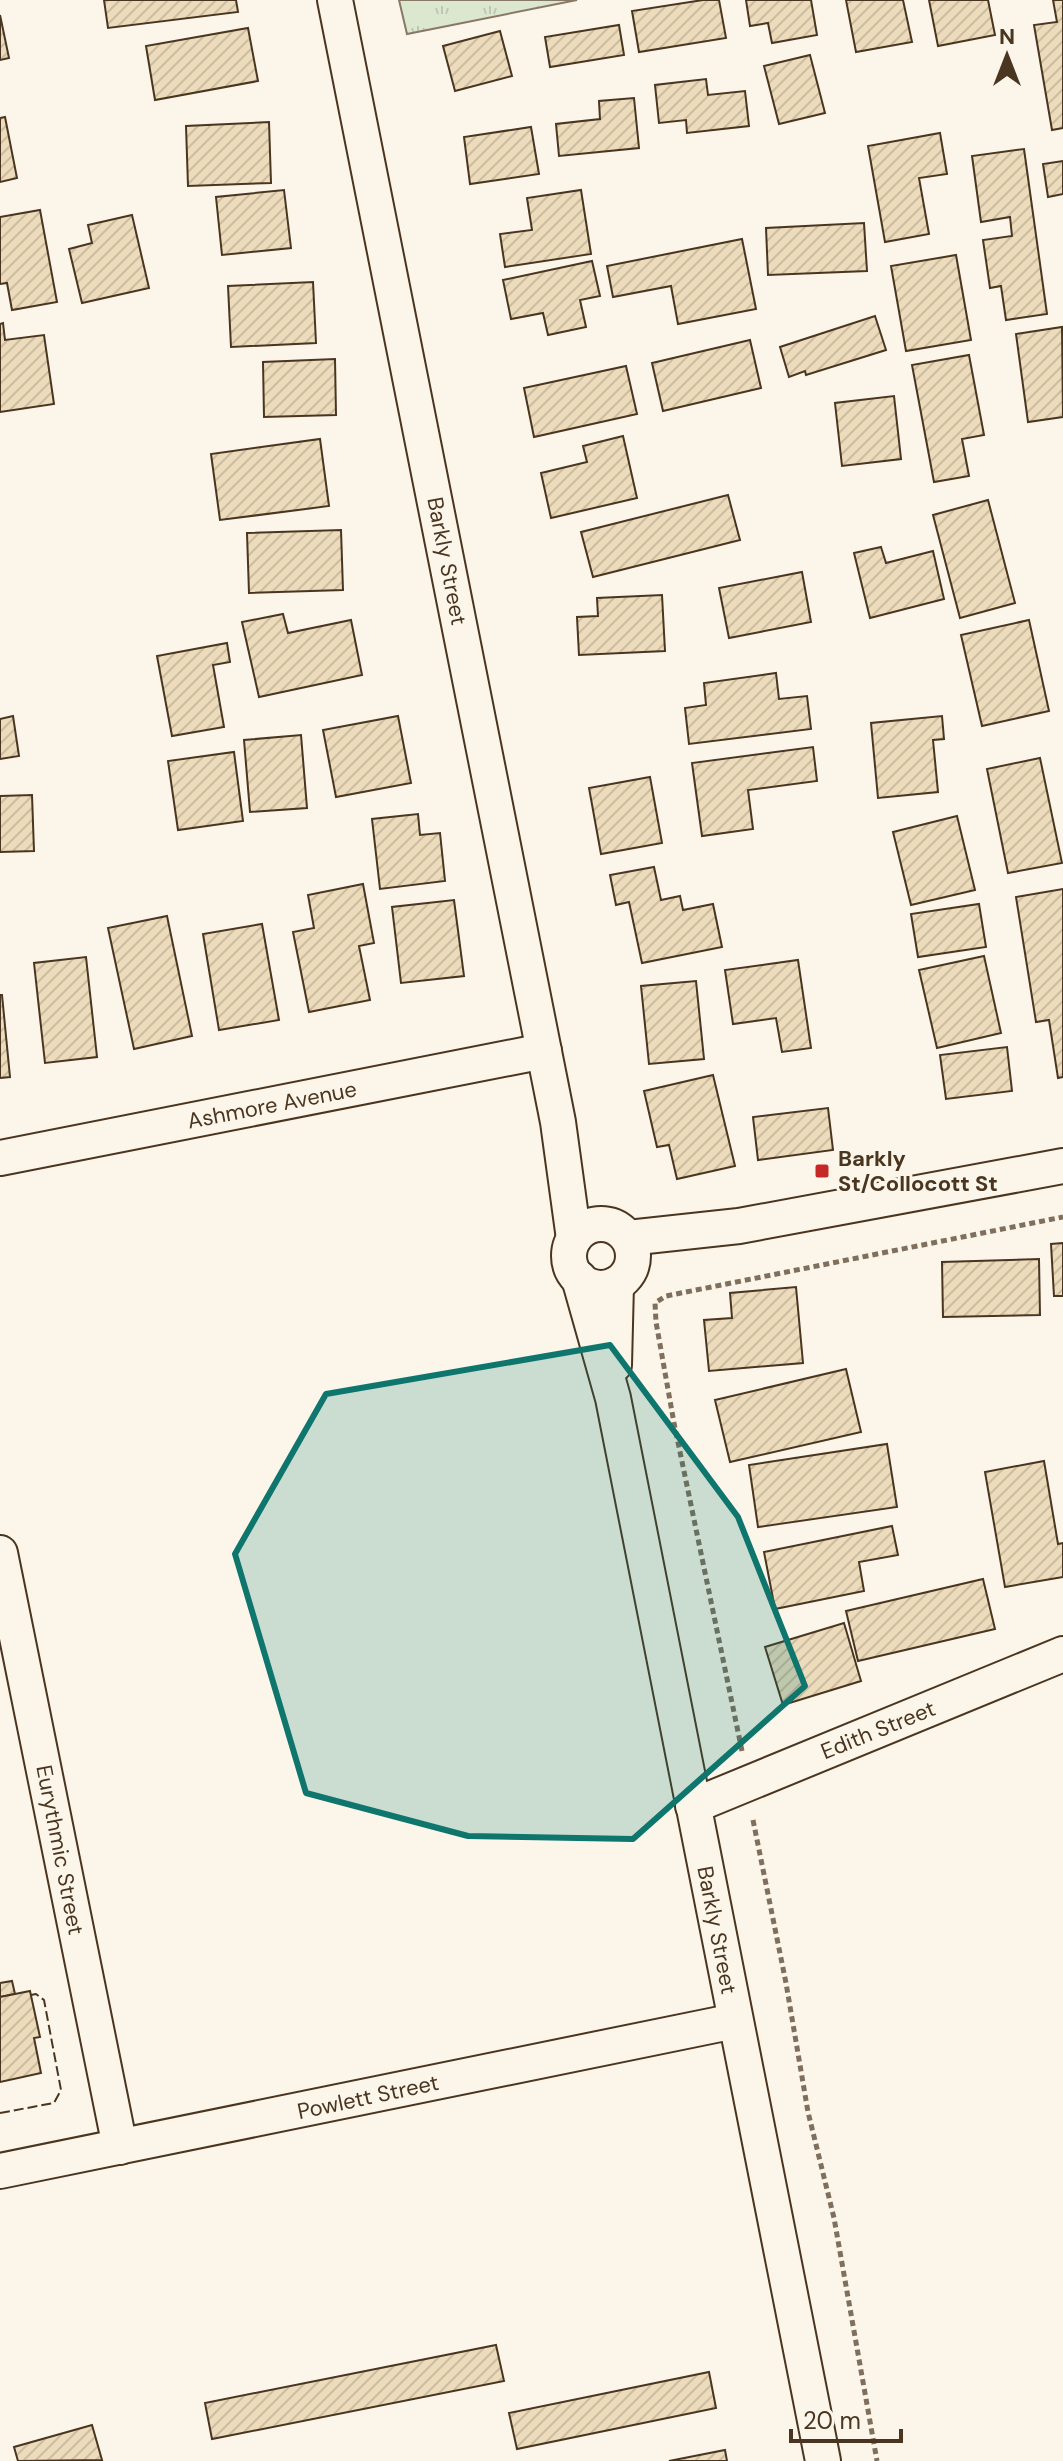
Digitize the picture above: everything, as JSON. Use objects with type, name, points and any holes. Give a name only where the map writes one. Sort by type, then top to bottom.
[{"type":"street","name":"Barkly Street","points":[[335,0],[558,1122],[611,1250],[613,1398]]},
{"type":"street","name":"Ashmore Avenue","points":[[0,1158],[544,1051]]},
{"type":"street","points":[[611,1250],[1063,1166]]},
{"type":"street","name":"Barkly Street","points":[[611,1250],[596,1287],[579,1278],[613,1398],[823,2461]]},
{"type":"street","name":"Eurythmic Street","points":[[0,1553],[120,2147]]},
{"type":"street","name":"Edith Street","points":[[693,1806],[1063,1654]]},
{"type":"street","name":"Powlett Street","points":[[0,2171],[735,2021]]},
{"type":"path","points":[[877,2461],[834,2218],[808,2112],[718,1630],[674,1423],[655,1303],[666,1296],[1063,1217]]},
{"type":"highlighted area","points":[[610,1345],[738,1517],[805,1686],[633,1839],[468,1836],[306,1793],[235,1554],[326,1394]]},
{"type":"green space","points":[[399,0],[577,0],[407,34]]},
{"type":"building","points":[[104,0],[236,0],[238,12],[108,28]]},
{"type":"building","points":[[719,0],[726,38],[639,52],[632,11]]},
{"type":"building","points":[[746,0],[811,0],[817,35],[772,43],[768,23],[750,26]]},
{"type":"building","points":[[846,0],[903,0],[912,42],[856,52]]},
{"type":"building","points":[[929,0],[988,0],[995,35],[938,46]]},
{"type":"building","points":[[1053,0],[1063,0],[1063,128],[1052,130],[1034,25],[1057,22]]},
{"type":"building","points":[[0,15],[9,58],[0,60]]},
{"type":"building","points":[[619,25],[624,55],[550,67],[545,37]]},
{"type":"building","points":[[248,28],[258,81],[155,100],[146,46]]},
{"type":"building","points":[[500,31],[512,76],[455,91],[443,46]]},
{"type":"building","points":[[810,55],[825,113],[779,124],[764,66]]},
{"type":"building","points":[[706,79],[708,95],[745,91],[749,126],[687,133],[686,120],[659,123],[655,85]]},
{"type":"building","points":[[634,98],[639,148],[559,156],[556,124],[600,119],[599,101]]},
{"type":"building","points":[[5,117],[17,178],[0,182],[0,118]]},
{"type":"building","points":[[269,122],[271,183],[188,186],[186,126]]},
{"type":"building","points":[[531,127],[539,174],[470,184],[464,137]]},
{"type":"building","points":[[940,133],[947,174],[919,178],[929,234],[885,242],[868,146]]},
{"type":"building","points":[[1024,149],[1047,314],[1006,320],[1001,286],[990,288],[983,240],[1012,236],[1010,217],[981,222],[972,156]]},
{"type":"building","points":[[1063,161],[1063,194],[1048,197],[1043,164]]},
{"type":"building","points":[[284,190],[291,248],[222,255],[216,197]]},
{"type":"building","points":[[581,190],[591,254],[505,267],[500,234],[532,230],[527,198]]},
{"type":"building","points":[[40,210],[57,302],[12,310],[7,283],[0,284],[0,217]]},
{"type":"building","points":[[132,215],[149,288],[82,303],[69,249],[92,243],[88,225]]},
{"type":"building","points":[[864,223],[867,271],[768,275],[766,228]]},
{"type":"building","points":[[742,239],[756,309],[678,324],[671,286],[613,297],[607,266]]},
{"type":"building","points":[[956,255],[971,340],[906,351],[891,266]]},
{"type":"building","points":[[592,261],[600,296],[580,300],[586,327],[548,335],[543,313],[511,319],[503,280]]},
{"type":"building","points":[[313,282],[316,343],[231,347],[228,286]]},
{"type":"building","points":[[875,316],[886,350],[806,375],[805,371],[789,377],[780,347]]},
{"type":"building","points":[[3,323],[5,340],[44,335],[54,404],[0,412],[0,324]]},
{"type":"building","points":[[1062,327],[1063,417],[1028,422],[1016,334]]},
{"type":"building","points":[[750,340],[761,388],[663,411],[652,363]]},
{"type":"building","points":[[969,355],[984,435],[962,439],[969,476],[934,482],[912,365]]},
{"type":"building","points":[[335,359],[336,415],[264,417],[263,362]]},
{"type":"building","points":[[626,366],[637,414],[534,437],[524,388]]},
{"type":"building","points":[[894,396],[901,459],[842,466],[835,403]]},
{"type":"building","points":[[623,436],[637,498],[551,518],[541,473],[587,462],[583,446]]},
{"type":"building","points":[[320,439],[329,506],[220,520],[211,454]]},
{"type":"building","points":[[728,495],[740,540],[593,577],[581,532]]},
{"type":"building","points":[[988,500],[1015,603],[960,618],[933,515]]},
{"type":"building","points":[[341,530],[343,590],[249,593],[247,533]]},
{"type":"building","points":[[881,547],[886,563],[933,551],[944,599],[870,618],[854,553]]},
{"type":"building","points":[[802,572],[811,622],[729,638],[719,588]]},
{"type":"building","points":[[662,595],[665,651],[579,655],[577,617],[598,616],[597,598]]},
{"type":"building","points":[[283,614],[288,633],[351,620],[362,675],[259,697],[242,622]]},
{"type":"building","points":[[1029,620],[1049,711],[982,726],[961,635]]},
{"type":"building","points":[[227,643],[230,662],[213,665],[224,727],[172,736],[157,656]]},
{"type":"building","points":[[776,673],[779,699],[807,696],[811,729],[689,744],[685,708],[706,705],[704,683]]},
{"type":"building","points":[[13,716],[19,756],[0,759],[0,719]]},
{"type":"building","points":[[398,716],[411,783],[336,797],[323,730]]},
{"type":"building","points":[[942,716],[944,739],[933,740],[938,792],[878,798],[871,723]]},
{"type":"building","points":[[301,735],[307,808],[250,812],[244,740]]},
{"type":"building","points":[[813,747],[817,781],[748,790],[753,829],[702,836],[692,763]]},
{"type":"building","points":[[234,752],[243,821],[178,830],[168,761]]},
{"type":"building","points":[[1040,758],[1062,863],[1008,873],[987,769]]},
{"type":"building","points":[[650,777],[662,843],[601,854],[589,788]]},
{"type":"building","points":[[32,795],[34,851],[0,852],[0,796]]},
{"type":"building","points":[[418,814],[420,835],[440,833],[445,881],[380,889],[372,819]]},
{"type":"building","points":[[957,816],[975,890],[911,905],[893,832]]},
{"type":"building","points":[[654,867],[661,900],[680,896],[683,910],[713,904],[722,947],[642,963],[629,902],[616,905],[610,875]]},
{"type":"building","points":[[363,884],[374,943],[359,946],[370,1000],[309,1012],[293,932],[314,928],[308,895]]},
{"type":"building","points":[[1063,889],[1063,1077],[1058,1078],[1049,1020],[1036,1022],[1016,897]]},
{"type":"building","points":[[454,900],[464,976],[401,983],[392,907]]},
{"type":"building","points":[[979,904],[986,947],[918,957],[911,914]]},
{"type":"building","points":[[167,916],[192,1036],[134,1049],[108,928]]},
{"type":"building","points":[[262,924],[279,1020],[219,1030],[203,934]]},
{"type":"building","points":[[984,956],[1001,1033],[937,1048],[919,970]]},
{"type":"building","points":[[86,957],[97,1057],[45,1063],[34,963]]},
{"type":"building","points":[[798,960],[811,1048],[782,1052],[776,1018],[733,1024],[725,970]]},
{"type":"building","points":[[696,981],[704,1059],[649,1064],[641,986]]},
{"type":"building","points":[[0,995],[10,1077],[0,1078]]},
{"type":"building","points":[[1007,1047],[1012,1091],[946,1099],[940,1055]]},
{"type":"building","points":[[713,1075],[735,1166],[677,1179],[669,1145],[657,1147],[644,1091]]},
{"type":"building","points":[[828,1108],[833,1150],[758,1160],[753,1117]]},
{"type":"building","points":[[1063,1243],[1063,1296],[1054,1296],[1051,1244]]},
{"type":"building","points":[[1039,1259],[1040,1315],[943,1317],[942,1262]]},
{"type":"building","points":[[796,1287],[803,1363],[709,1371],[704,1320],[732,1318],[730,1293]]},
{"type":"building","points":[[846,1369],[861,1432],[730,1462],[715,1400]]},
{"type":"building","points":[[887,1444],[897,1507],[758,1527],[749,1465]]},
{"type":"building","points":[[1044,1461],[1058,1544],[1063,1543],[1063,1577],[1005,1587],[985,1472]]},
{"type":"building","points":[[892,1526],[898,1555],[859,1562],[864,1591],[775,1609],[764,1552]]},
{"type":"building","points":[[983,1579],[995,1629],[858,1661],[846,1611]]},
{"type":"building","points":[[844,1623],[861,1681],[783,1705],[765,1647]]},
{"type":"building","points":[[12,1981],[15,1994],[0,1997],[0,1983]]},
{"type":"building","points":[[30,1991],[40,2037],[34,2038],[41,2073],[0,2082],[0,1997]]},
{"type":"building","points":[[496,2345],[504,2381],[212,2439],[205,2403]]},
{"type":"building","points":[[709,2372],[716,2408],[517,2449],[509,2413]]},
{"type":"building","points":[[92,2425],[102,2460],[18,2461],[14,2447]]},
{"type":"building","points":[[725,2450],[727,2461],[669,2461]]},
{"type":"fence","points":[[0,2113],[54,2103],[61,2090],[44,2000],[36,1994],[31,1995]]},
{"type":"place","name":"Barkly St/Collocott St","points":[[822,1171]]}]
